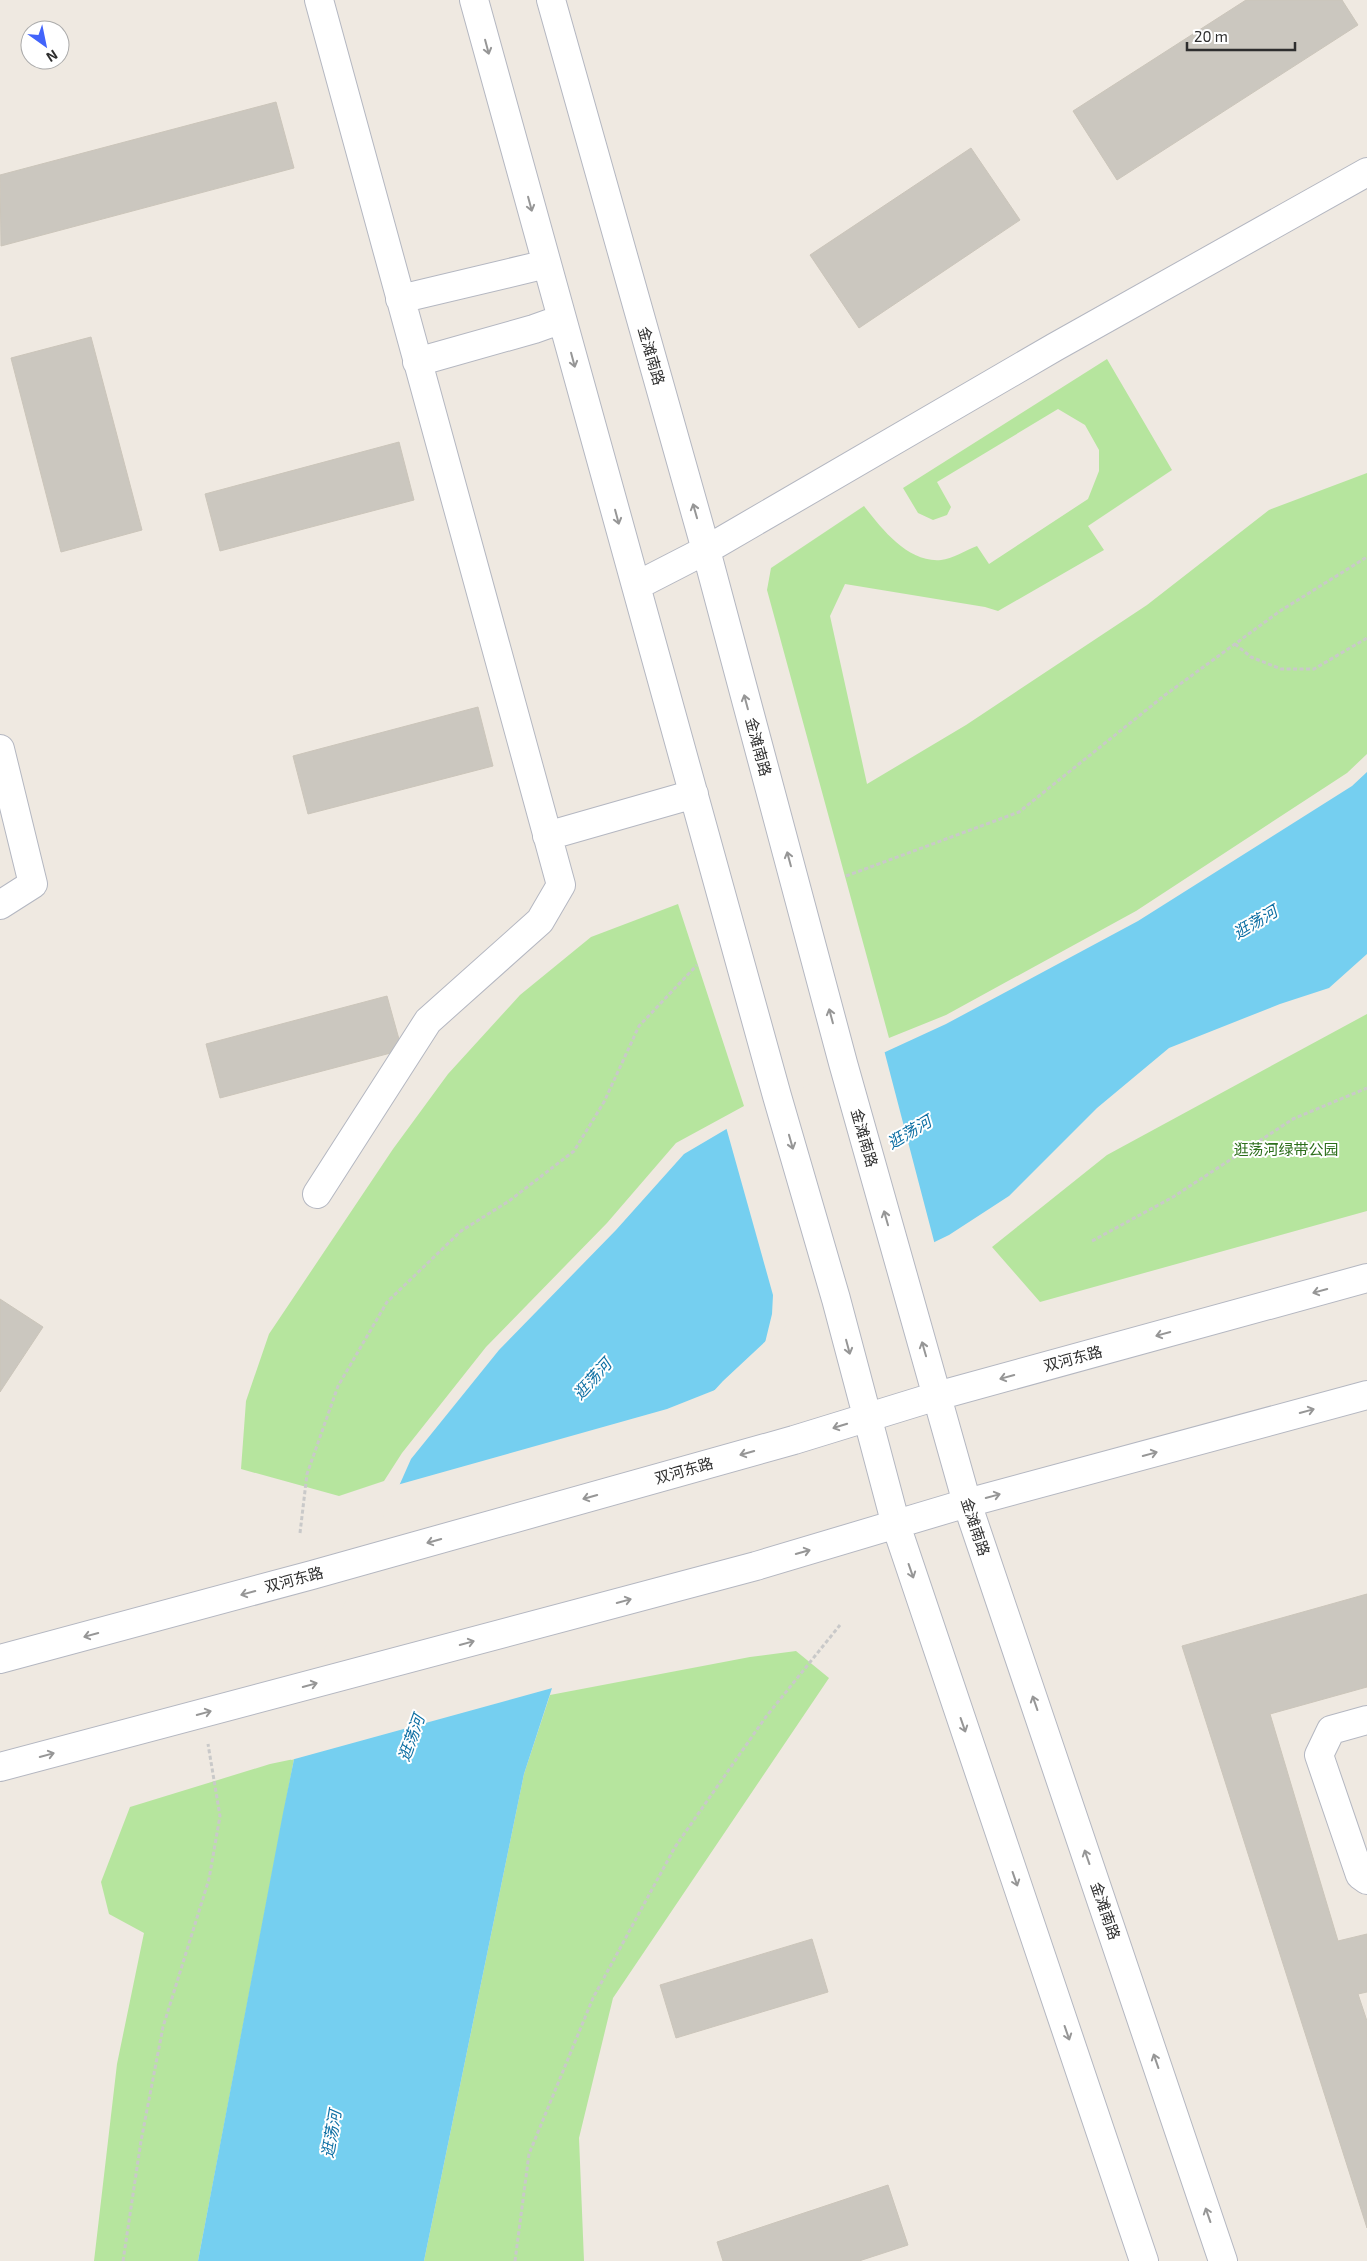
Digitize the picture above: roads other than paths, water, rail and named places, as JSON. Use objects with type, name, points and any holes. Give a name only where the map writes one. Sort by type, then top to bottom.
[{"type":"street","points":[[317,1194],[428,1021],[540,921],[561,886],[319,0]]},
{"type":"street","points":[[474,0],[777,1096],[836,1300],[896,1525],[1144,2261]]},
{"type":"street","name":"金滩南路","points":[[551,0],[706,550],[843,1063],[967,1503],[1223,2261]]},
{"type":"street","points":[[636,586],[706,550],[1055,347],[1367,172]]},
{"type":"street","points":[[400,299],[547,264]]},
{"type":"street","points":[[417,362],[534,329],[562,319]]},
{"type":"street","points":[[0,749],[33,884],[0,905]]},
{"type":"street","points":[[547,836],[694,794]]},
{"type":"street","name":"双河东路","points":[[0,1659],[312,1576],[794,1440],[937,1396],[1367,1278]]},
{"type":"street","points":[[0,1767],[756,1566],[967,1503],[1367,1395]]},
{"type":"street","points":[[1367,1720],[1332,1730],[1319,1755],[1360,1875],[1367,1880]]},
{"type":"water","name":"逛荡河","points":[[1367,772],[1367,954],[1329,988],[1280,1004],[1169,1048],[1097,1108],[1009,1196],[949,1235],[823,1296],[784,1324],[723,1381],[645,1466],[597,1550],[524,1774],[424,2261],[198,2261],[308,1691],[411,1459],[499,1350],[616,1230],[684,1154],[757,1111],[946,1024],[1138,921],[1352,786]]},
{"type":"park label","name":"逛荡河绿带公园","points":[[1286,1150]]}]
